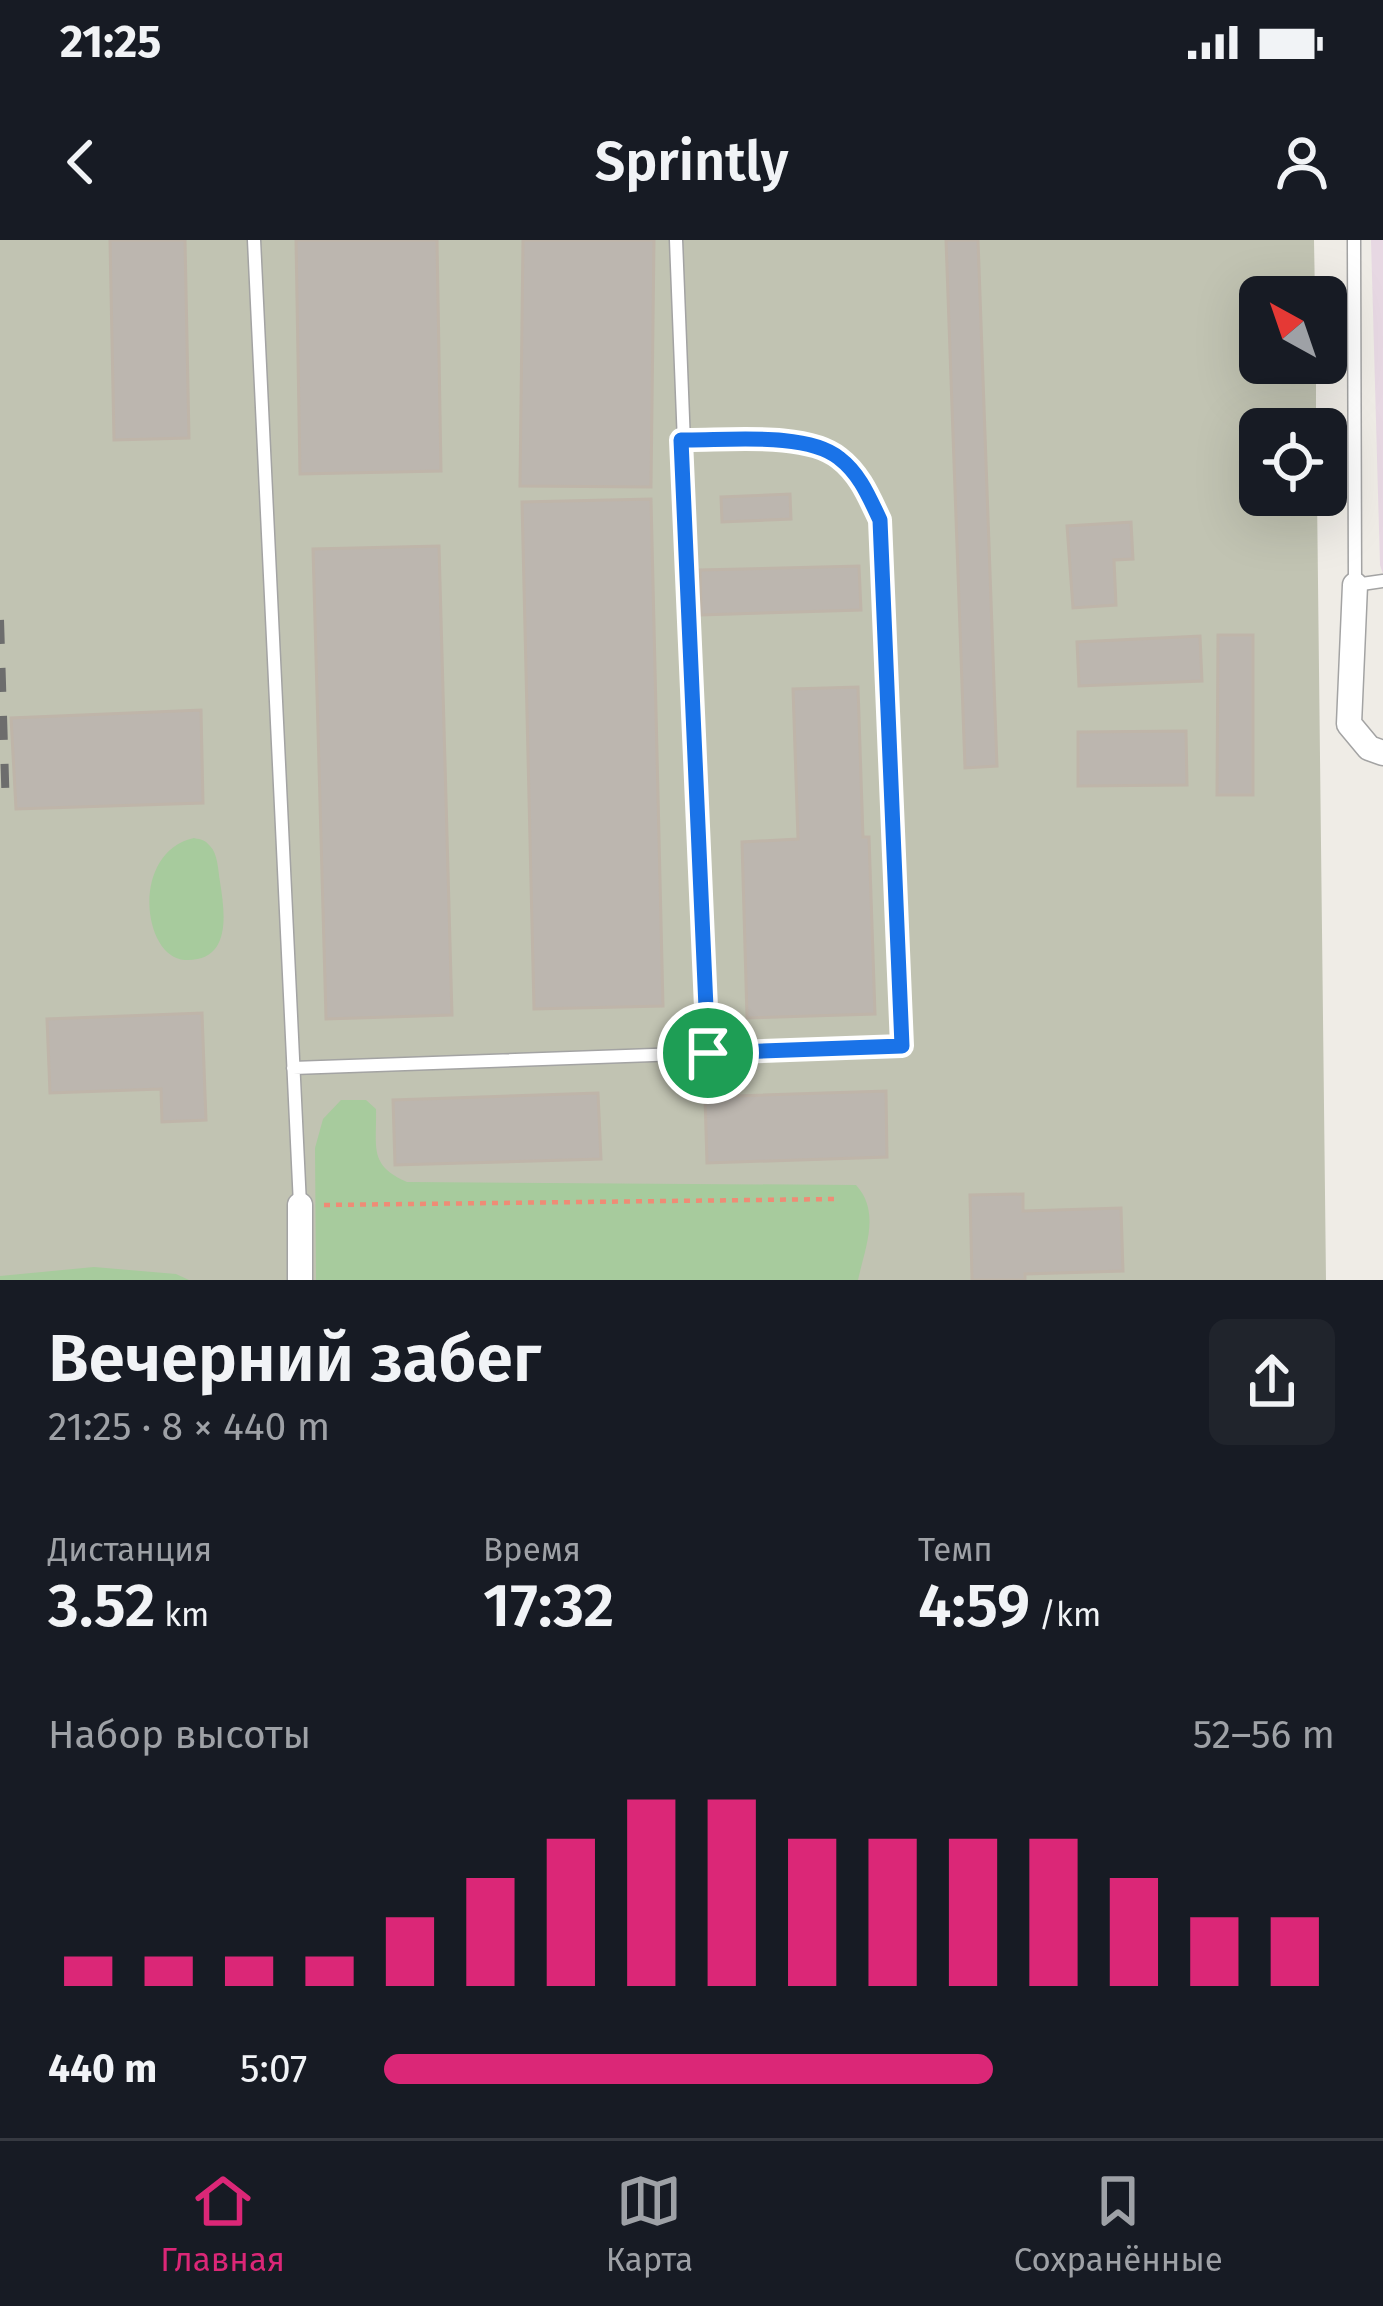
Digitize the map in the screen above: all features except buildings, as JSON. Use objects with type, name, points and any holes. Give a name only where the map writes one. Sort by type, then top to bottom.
[{"type":"street","points":[[1354,585],[1349,724],[1369,748],[1383,753]]},
{"type":"street","points":[[300,1205],[300,1280]]},
{"type":"lane","points":[[254,240],[300,1205]]},
{"type":"lane","points":[[676,240],[708,1053]]},
{"type":"lane","points":[[1354,240],[1354,585],[1383,581]]},
{"type":"lane","points":[[292,1068],[902,1046],[880,520],[863,483],[836,455],[802,442],[681,440]]},
{"type":"path","points":[[300,1205],[838,1199]]},
{"type":"shaded area","points":[[0,240],[1314,240],[1315,276],[1239,276],[1239,384],[1316,384],[1316,408],[1239,408],[1239,516],[1317,516],[1326,1280],[0,1280]]},
{"type":"shaded area","points":[[1371,240],[1383,240],[1383,574],[1380,565]]},
{"type":"green space","points":[[194,838],[206,842],[215,853],[224,921],[211,953],[185,960],[170,955],[159,942],[149,904],[160,863],[173,847]]},
{"type":"green space","points":[[341,1100],[366,1100],[376,1109],[380,1161],[407,1182],[856,1185],[869,1218],[858,1280],[316,1280],[315,1148],[323,1119]]},
{"type":"green space","points":[[94,1267],[176,1274],[189,1280],[0,1280],[0,1276]]},
{"type":"railway","points":[[0,620],[6,811]]},
{"type":"route","points":[[681,440],[802,442],[836,455],[863,483],[880,520],[902,1046],[708,1053],[681,440]]}]
